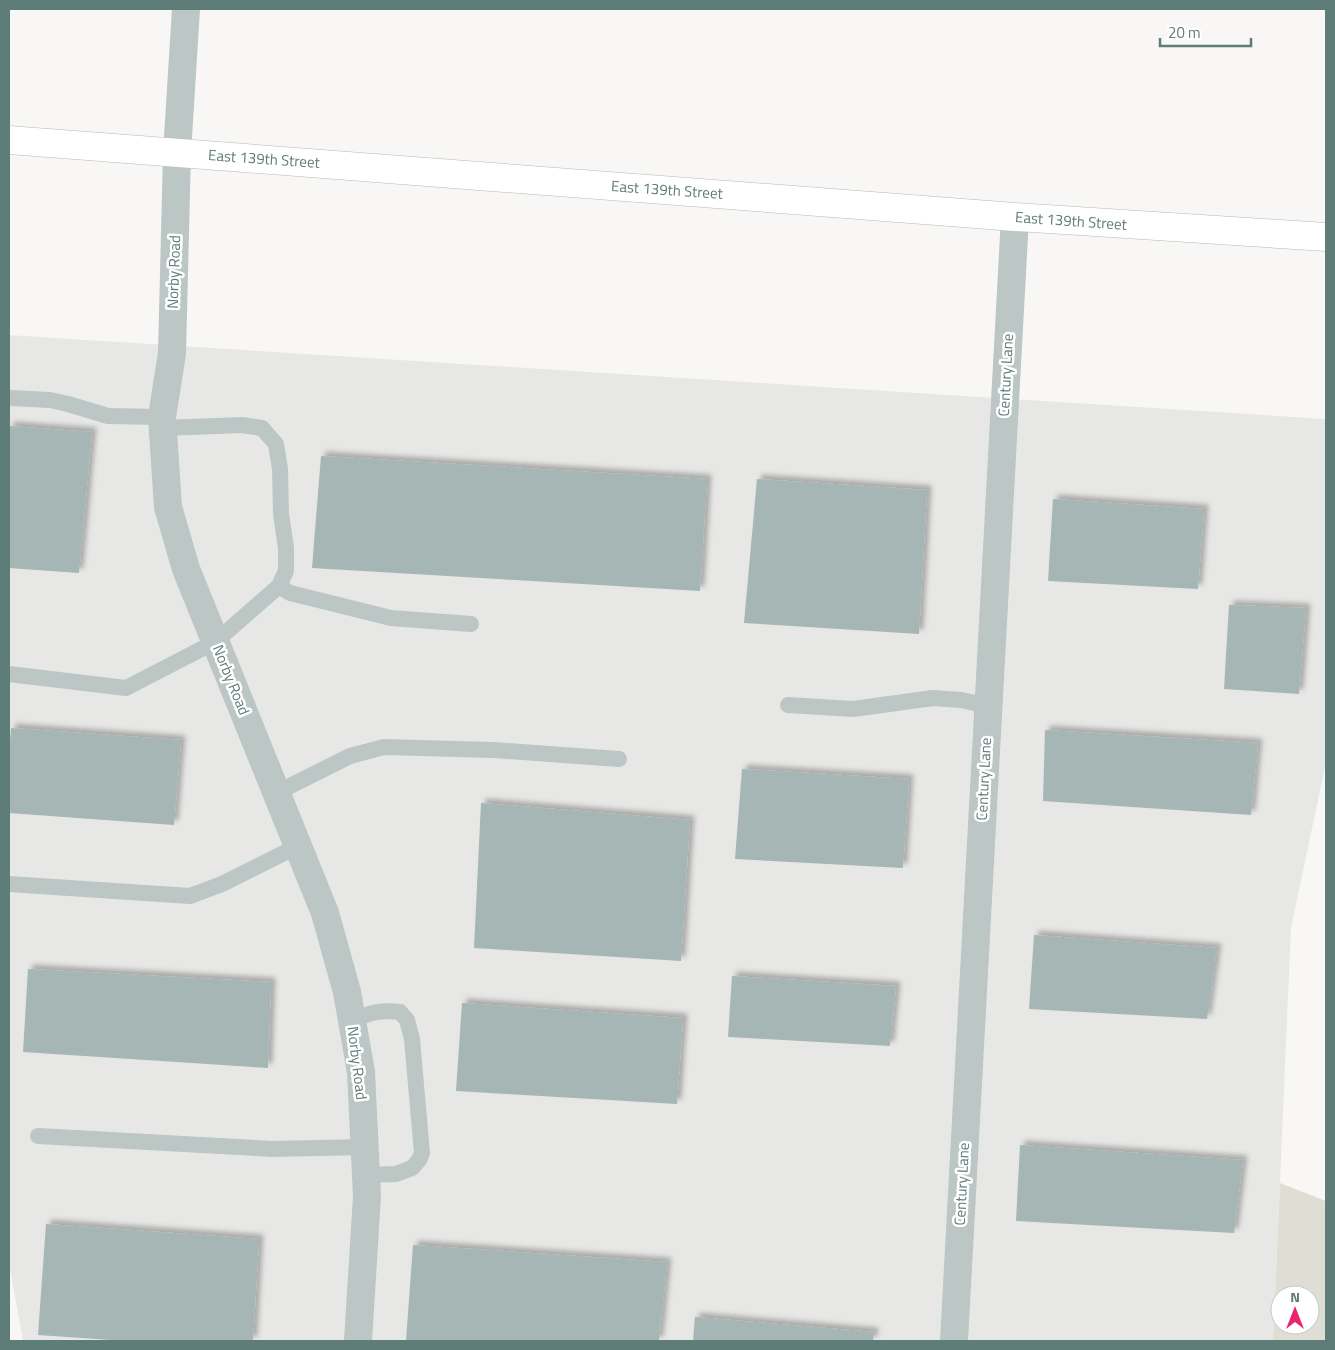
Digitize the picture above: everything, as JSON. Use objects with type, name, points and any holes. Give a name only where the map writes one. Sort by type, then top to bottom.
[{"type":"street","name":"Norby Road","points":[[186,9],[177,153],[172,353],[163,422],[168,507],[186,568],[324,913],[347,992],[361,1072],[367,1196],[358,1341]]},
{"type":"street","name":"East 139th Street","points":[[9,140],[1015,217],[1326,237]]},
{"type":"street","name":"Century Lane","points":[[954,1341],[1015,217]]},
{"type":"lane","points":[[9,398],[50,400],[108,416],[163,422],[242,425],[262,428],[276,444],[280,469],[281,514],[286,548],[286,570],[279,586],[215,642],[126,688],[9,674]]},
{"type":"lane","points":[[279,586],[290,593],[391,618],[471,624]]},
{"type":"lane","points":[[788,706],[854,710],[933,698],[961,700],[988,706]]},
{"type":"lane","points":[[276,792],[350,756],[384,747],[493,750],[619,759]]},
{"type":"lane","points":[[9,884],[190,896],[222,884],[298,846]]},
{"type":"lane","points":[[352,1022],[366,1014],[389,1010],[400,1012],[407,1020],[412,1039],[419,1112],[422,1153],[419,1160],[412,1168],[396,1174],[366,1175]]},
{"type":"lane","points":[[38,1136],[272,1148],[365,1148]]},
{"type":"shaded area","points":[[9,335],[1325,419],[1326,762],[1291,928],[1275,1285],[1270,1285],[1270,1335],[1273,1335],[1273,1341],[23,1341],[9,1263]]},
{"type":"shaded area","points":[[1280,1183],[1326,1201],[1326,1341],[1273,1341],[1273,1335],[1320,1335],[1320,1285],[1275,1285]]},
{"type":"building","points":[[9,426],[92,432],[79,573],[9,568]]},
{"type":"building","points":[[321,456],[707,479],[700,591],[312,568]]},
{"type":"building","points":[[757,479],[927,490],[919,634],[744,623]]},
{"type":"building","points":[[1053,499],[1204,509],[1198,589],[1048,581]]},
{"type":"building","points":[[1229,605],[1306,608],[1299,694],[1224,689]]},
{"type":"building","points":[[11,728],[181,740],[174,825],[9,813]]},
{"type":"building","points":[[1045,730],[1258,743],[1251,815],[1043,801]]},
{"type":"building","points":[[742,769],[909,779],[903,868],[735,859]]},
{"type":"building","points":[[481,803],[690,820],[681,961],[474,948]]},
{"type":"building","points":[[1034,935],[1217,948],[1207,1019],[1029,1009]]},
{"type":"building","points":[[28,969],[271,982],[268,1068],[23,1052]]},
{"type":"building","points":[[732,976],[896,986],[890,1046],[728,1037]]},
{"type":"building","points":[[462,1003],[683,1018],[677,1104],[456,1091]]},
{"type":"building","points":[[1020,1145],[1243,1160],[1234,1233],[1016,1221]]},
{"type":"building","points":[[46,1224],[259,1239],[253,1341],[125,1341],[38,1335]]},
{"type":"building","points":[[413,1245],[667,1262],[659,1341],[406,1341]]},
{"type":"building","points":[[695,1317],[874,1332],[873,1341],[693,1341]]}]
